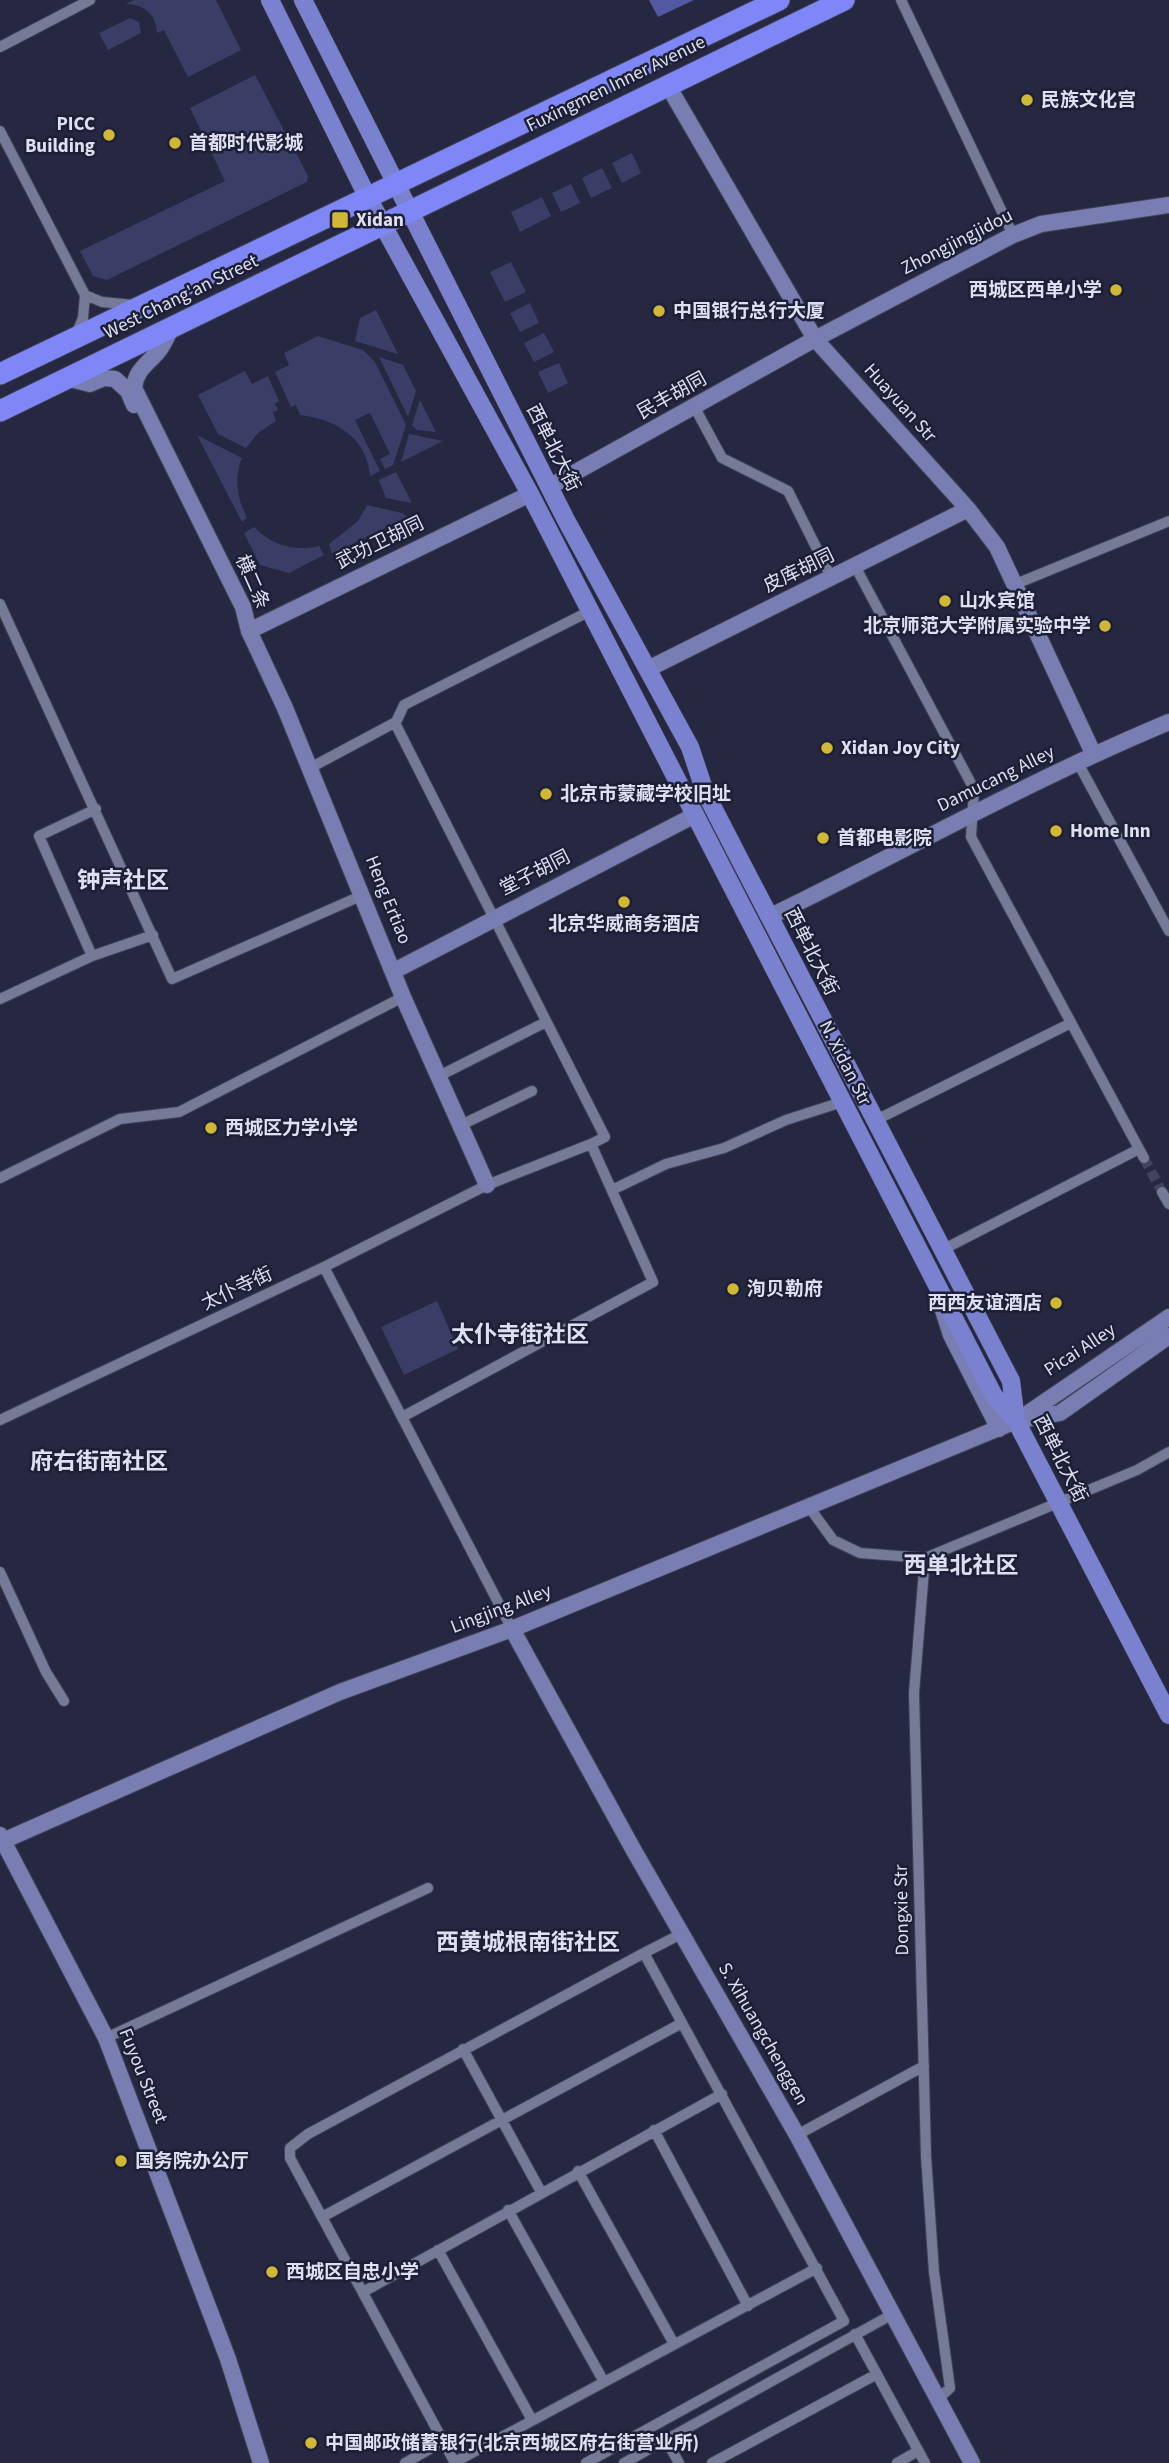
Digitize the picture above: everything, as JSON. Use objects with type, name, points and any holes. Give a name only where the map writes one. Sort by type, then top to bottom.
[{"type":"highway","name":"Fuxingmen Inner Avenue","points":[[367,196],[779,0]]},
{"type":"highway","name":"Fuxingmen Inner Avenue","points":[[381,223],[844,0]]},
{"type":"highway","name":"West Chang'an Street","points":[[0,374],[367,196]]},
{"type":"highway","name":"West Chang'an Street","points":[[0,411],[381,223]]},
{"type":"main road","points":[[270,0],[381,223],[530,495],[695,815]]},
{"type":"main road","name":"西单北大街","points":[[303,0],[550,487],[690,747],[705,792],[769,917],[1011,1381],[1007,1425],[1059,1503],[1169,1715]]},
{"type":"main road","name":"N. Xidan Str","points":[[695,815],[1007,1425]]},
{"type":"street","points":[[0,47],[90,0]]},
{"type":"street","points":[[901,0],[1013,235]]},
{"type":"street","name":"Huayuan Str","points":[[667,84],[815,339],[968,509],[997,547],[1093,753]]},
{"type":"street","points":[[0,131],[85,295],[83,318],[74,339]]},
{"type":"street","name":"Zhongjingjidou","points":[[815,339],[1013,235],[1041,224],[1169,205]]},
{"type":"street","points":[[85,295],[103,302],[139,305]]},
{"type":"street","name":"横二条","points":[[172,327],[159,351],[146,362],[135,378],[134,388],[243,607],[249,631]]},
{"type":"street","name":"民丰胡同","points":[[550,487],[815,339]]},
{"type":"street","name":"横二条","points":[[66,378],[90,384],[104,378],[115,379],[128,391],[239,621],[249,631]]},
{"type":"street","points":[[695,408],[722,458],[788,491],[832,579]]},
{"type":"street","name":"武功卫胡同","points":[[249,631],[530,495]]},
{"type":"street","name":"皮库胡同","points":[[648,669],[968,509]]},
{"type":"street","points":[[1016,584],[1169,521]]},
{"type":"street","points":[[855,566],[974,789],[971,837],[1141,1154],[942,1250]]},
{"type":"street","points":[[0,604],[172,979],[363,895]]},
{"type":"street","points":[[310,768],[395,723],[404,705],[590,611]]},
{"type":"street","name":"Heng Ertiao","points":[[249,631],[310,768],[403,997],[487,1185]]},
{"type":"street","name":"Damucang Alley","points":[[769,917],[972,812],[1078,763],[1093,753],[1169,722]]},
{"type":"street","points":[[395,723],[605,1137],[591,1144],[653,1282],[404,1416]]},
{"type":"street","points":[[1078,763],[1169,931]]},
{"type":"street","points":[[92,956],[39,836],[96,809]]},
{"type":"street","name":"堂子胡同","points":[[394,971],[695,815]]},
{"type":"street","points":[[0,999],[92,956],[153,935]]},
{"type":"street","points":[[0,1178],[120,1119],[179,1112],[403,997]]},
{"type":"street","points":[[439,1076],[544,1023]]},
{"type":"street","points":[[874,1121],[1071,1023]]},
{"type":"street","points":[[461,1125],[532,1091]]},
{"type":"street","points":[[612,1189],[666,1164],[724,1148],[786,1120],[842,1102]]},
{"type":"street","name":"太仆寺街","points":[[0,1420],[324,1267],[487,1185],[591,1144]]},
{"type":"street","points":[[1162,1192],[1169,1205]]},
{"type":"street","points":[[324,1267],[404,1416],[512,1629]]},
{"type":"street","name":"Picai Alley","points":[[1007,1425],[1169,1317]]},
{"type":"street","points":[[1007,1425],[1060,1413],[1169,1336]]},
{"type":"street","name":"Lingjing Alley","points":[[2,1838],[340,1692],[512,1629],[1007,1425]]},
{"type":"street","points":[[809,1507],[833,1540],[860,1553],[925,1558],[1137,1470],[1169,1452]]},
{"type":"street","name":"Dongxie Str","points":[[925,1558],[914,1693],[926,2156],[933,2259],[950,2388],[938,2399]]},
{"type":"street","points":[[1,1577],[46,1672],[64,1701]]},
{"type":"street","name":"S. Xihuangchenggen","points":[[512,1629],[681,1934],[797,2134],[972,2463]]},
{"type":"street","name":"Fuyou Street","points":[[2,1838],[106,2038],[228,2359],[261,2463]]},
{"type":"street","points":[[106,2038],[428,1888]]},
{"type":"street","points":[[681,1934],[308,2134],[290,2148],[290,2158],[455,2462],[817,2268]]},
{"type":"street","points":[[586,2463],[844,2321],[644,1954]]},
{"type":"street","points":[[322,2217],[682,2023]]},
{"type":"street","points":[[463,2049],[541,2192]]},
{"type":"street","points":[[797,2134],[924,2066]]},
{"type":"street","points":[[363,2292],[578,2171],[722,2094]]},
{"type":"street","points":[[654,2130],[748,2306]]},
{"type":"street","points":[[578,2171],[674,2344]]},
{"type":"street","points":[[508,2210],[604,2382]]},
{"type":"street","points":[[438,2249],[532,2420]]},
{"type":"street","points":[[624,2463],[891,2315]]},
{"type":"street","points":[[855,2334],[925,2463]]},
{"type":"street","points":[[712,2463],[877,2374]]},
{"type":"street","points":[[666,2440],[679,2463]]},
{"type":"street","points":[[405,2463],[444,2441]]},
{"type":"street","points":[[897,2463],[918,2451]]},
{"type":"shaded area","points":[[134,0],[216,0],[241,50],[188,77],[164,30],[157,33],[155,21],[144,8],[126,4]]},
{"type":"shaded area","points":[[649,0],[694,0],[658,17]]},
{"type":"shaded area","points":[[130,18],[139,22],[141,33],[108,50],[99,33]]},
{"type":"shaded area","points":[[255,75],[308,176],[307,182],[107,280],[93,276],[80,251],[225,181],[190,108]]},
{"type":"shaded area","points":[[632,153],[641,173],[622,183],[612,163]]},
{"type":"shaded area","points":[[602,168],[612,188],[591,198],[582,178]]},
{"type":"shaded area","points":[[571,184],[580,203],[561,212],[552,193]]},
{"type":"shaded area","points":[[542,197],[551,216],[520,232],[511,212]]},
{"type":"shaded area","points":[[511,262],[526,292],[505,302],[490,272]]},
{"type":"shaded area","points":[[530,303],[539,323],[520,332],[510,313]]},
{"type":"shaded area","points":[[376,310],[398,354],[355,341],[360,318]]},
{"type":"shaded area","points":[[544,333],[554,352],[534,362],[524,343]]},
{"type":"shaded area","points":[[318,336],[363,350],[375,362],[406,425],[393,465],[385,469],[380,459],[390,454],[370,413],[355,420],[380,471],[370,476],[368,462],[356,441],[337,426],[300,415],[296,405],[291,407],[275,372],[289,365],[284,353]]},
{"type":"shaded area","points":[[379,357],[403,365],[416,391],[408,417]]},
{"type":"shaded area","points":[[559,363],[568,383],[548,393],[538,372]]},
{"type":"shaded area","points":[[245,371],[252,384],[268,376],[279,401],[275,404],[278,410],[273,412],[276,421],[258,433],[246,448],[218,434],[198,395]]},
{"type":"shaded area","points":[[420,400],[436,432],[417,430],[412,425]]},
{"type":"shaded area","points":[[409,434],[443,441],[401,462]]},
{"type":"shaded area","points":[[197,435],[242,458],[238,489],[247,518],[242,522]]},
{"type":"shaded area","points":[[396,472],[412,503],[386,498],[379,480]]},
{"type":"shaded area","points":[[367,505],[402,513],[408,517],[332,554],[329,544],[358,521]]},
{"type":"shaded area","points":[[254,527],[276,543],[301,548],[319,546],[324,555],[289,573],[260,565],[244,533]]},
{"type":"shaded area","points":[[437,1301],[458,1349],[404,1375],[381,1327]]},
{"type":"tunnel","points":[[1144,1158],[1162,1192]]},
{"type":"place","name":"民族文化宫","points":[[1027,100]]},
{"type":"place","name":"PICC Building","points":[[109,135]]},
{"type":"place","name":"首都时代影城","points":[[175,143]]},
{"type":"place","name":"Xidan","points":[[340,220]]},
{"type":"place","name":"西城区西单小学","points":[[1116,290]]},
{"type":"place","name":"中国银行总行大厦","points":[[659,311]]},
{"type":"place","name":"山水宾馆","points":[[945,601]]},
{"type":"place","name":"北京师范大学附属实验中学","points":[[1105,626]]},
{"type":"place","name":"Xidan Joy City","points":[[827,748]]},
{"type":"place","name":"北京市蒙藏学校旧址","points":[[546,794]]},
{"type":"place","name":"Home Inn","points":[[1056,831]]},
{"type":"place","name":"首都电影院","points":[[823,838]]},
{"type":"place","name":"北京华威商务酒店","points":[[624,902]]},
{"type":"place","name":"西城区力学小学","points":[[211,1128]]},
{"type":"place","name":"洵贝勒府","points":[[733,1289]]},
{"type":"place","name":"西西友谊酒店","points":[[1056,1303]]},
{"type":"place","name":"国务院办公厅","points":[[121,2161]]},
{"type":"place","name":"西城区自忠小学","points":[[272,2272]]},
{"type":"place","name":"中国邮政储蓄银行(北京西城区府右街营业所)","points":[[311,2443]]},
{"type":"district","name":"钟声社区","points":[[123,880]]},
{"type":"district","name":"太仆寺街社区","points":[[520,1334]]},
{"type":"district","name":"府右街南社区","points":[[99,1461]]},
{"type":"district","name":"西单北社区","points":[[961,1565]]},
{"type":"district","name":"西黄城根南街社区","points":[[528,1942]]}]
